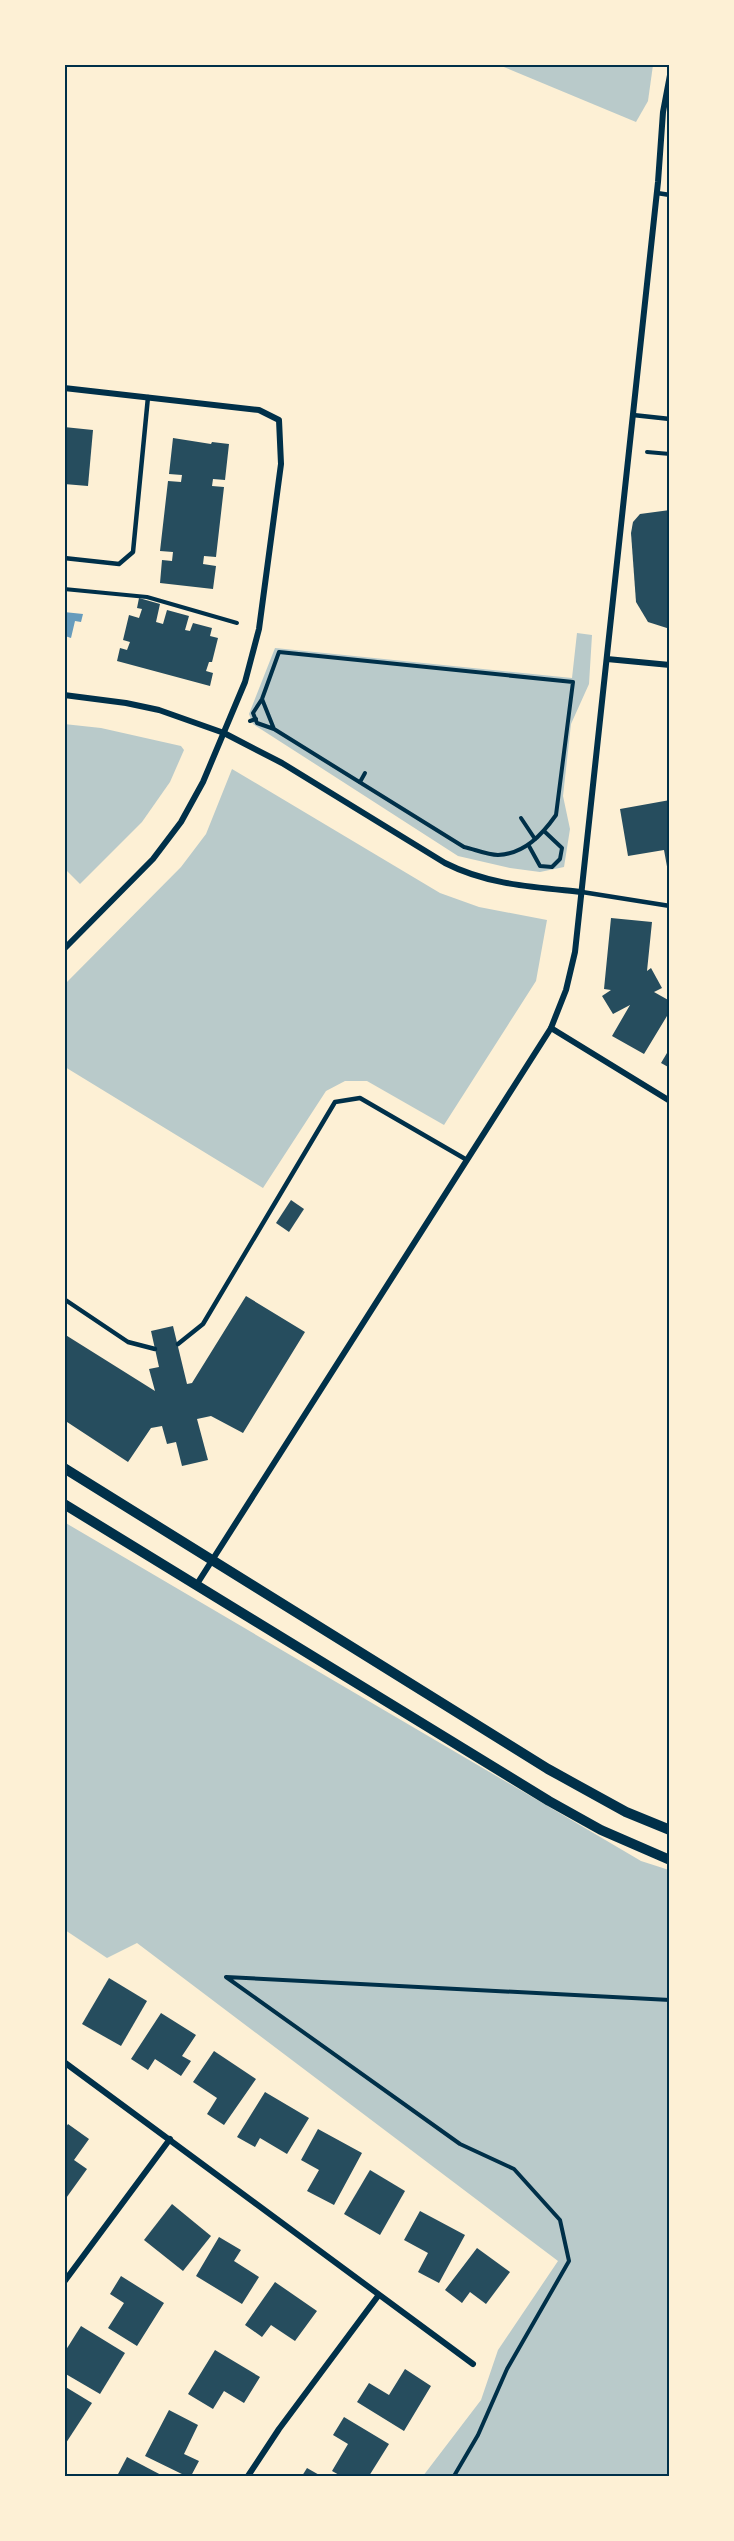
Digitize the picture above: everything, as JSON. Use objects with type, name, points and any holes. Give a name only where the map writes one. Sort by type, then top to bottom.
[{"type":"street","points":[[196,1584],[551,1028],[566,990],[575,952],[582,892],[669,75]]},
{"type":"street","points":[[64,388],[259,410],[279,420],[281,464],[259,629],[245,682],[224,733],[193,802],[168,841],[64,949]]},
{"type":"street","points":[[607,659],[669,665]]},
{"type":"street","points":[[64,695],[159,710],[224,733],[282,763],[458,869],[498,882],[582,892]]},
{"type":"street","points":[[551,1028],[669,1101]]},
{"type":"street","points":[[64,1468],[557,1774],[626,1812],[669,1830]]},
{"type":"street","points":[[64,1504],[566,1811],[612,1835],[669,1860]]},
{"type":"street","points":[[64,2062],[472,2364]]},
{"type":"street","points":[[64,2282],[170,2139]]},
{"type":"street","points":[[248,2476],[279,2429],[378,2296]]},
{"type":"lane","points":[[661,137],[669,138]]},
{"type":"lane","points":[[657,193],[669,195]]},
{"type":"lane","points":[[64,558],[119,564],[133,552],[148,397]]},
{"type":"lane","points":[[633,415],[669,419]]},
{"type":"lane","points":[[582,892],[669,906]]},
{"type":"lane","points":[[178,1344],[202,1324],[335,1102],[360,1098],[467,1160]]},
{"type":"lane","points":[[64,1299],[128,1342],[155,1349]]},
{"type":"path","points":[[647,452],[669,454]]},
{"type":"path","points":[[64,589],[147,597],[237,623]]},
{"type":"path","points":[[279,652],[573,682],[556,815],[529,846],[497,855],[464,847],[274,729],[257,723],[255,719],[253,713],[262,699],[279,652]]},
{"type":"path","points":[[262,699],[274,729]]},
{"type":"path","points":[[250,721],[255,719]]},
{"type":"path","points":[[360,782],[365,773]]},
{"type":"path","points":[[521,818],[536,839]]},
{"type":"path","points":[[529,846],[540,866],[552,867],[560,859],[562,848],[544,831]]},
{"type":"path","points":[[454,2476],[478,2435],[507,2369],[569,2261],[560,2220],[514,2169],[460,2144],[226,1977],[669,2000]]},
{"type":"shaded area","points":[[653,64],[648,101],[636,122],[499,65]]},
{"type":"shaded area","points":[[577,633],[592,635],[589,684],[571,724],[563,796],[570,829],[564,867],[540,872],[510,868],[458,856],[253,724],[249,714],[275,648],[572,678]]},
{"type":"shaded area","points":[[64,724],[101,728],[181,746],[184,750],[170,782],[142,822],[80,884],[65,869]]},
{"type":"shaded area","points":[[232,769],[440,893],[479,907],[547,920],[536,981],[444,1125],[367,1081],[345,1081],[326,1091],[263,1188],[65,1067],[65,984],[181,867],[206,834]]},
{"type":"shaded area","points":[[64,1522],[641,1861],[669,1870],[669,2476],[423,2476],[481,2400],[498,2350],[558,2261],[137,1943],[107,1958],[65,1930]]},
{"type":"water","points":[[64,612],[83,614],[81,622],[75,621],[71,638],[65,636]]},
{"type":"building","points":[[64,427],[93,430],[88,486],[64,484]]},
{"type":"building","points":[[173,438],[211,444],[212,442],[229,444],[225,480],[213,479],[212,486],[224,487],[216,557],[204,556],[203,564],[216,566],[213,589],[160,583],[162,560],[172,561],[173,552],[160,551],[168,481],[181,482],[182,475],[169,474]]},
{"type":"building","points":[[670,510],[670,629],[648,622],[636,602],[631,533],[633,522],[640,514]]},
{"type":"building","points":[[139,598],[160,604],[156,622],[163,624],[167,610],[189,616],[185,630],[190,631],[193,623],[212,628],[210,636],[218,638],[212,662],[209,662],[206,671],[213,673],[210,686],[117,661],[120,648],[127,650],[130,642],[123,640],[129,615],[139,618],[142,609],[137,608]]},
{"type":"building","points":[[670,800],[670,872],[668,872],[664,850],[628,856],[620,809]]},
{"type":"building","points":[[611,918],[652,922],[647,971],[651,968],[662,988],[654,992],[670,1001],[670,1011],[644,1054],[612,1036],[630,1005],[613,1014],[602,996],[611,990],[604,989]]},
{"type":"building","points":[[670,1048],[670,1068],[661,1063]]},
{"type":"building","points":[[291,1200],[304,1209],[289,1232],[276,1223]]},
{"type":"building","points":[[246,1296],[305,1332],[243,1433],[211,1416],[197,1419],[208,1460],[182,1466],[176,1442],[167,1444],[162,1426],[151,1428],[128,1462],[64,1420],[64,1334],[155,1391],[149,1369],[159,1367],[151,1331],[173,1326],[187,1384],[192,1383]]},
{"type":"building","points":[[109,1978],[147,2001],[121,2046],[82,2024]]},
{"type":"building","points":[[161,2013],[196,2035],[182,2056],[191,2061],[181,2076],[155,2059],[148,2070],[131,2059]]},
{"type":"building","points":[[214,2051],[256,2079],[224,2125],[207,2114],[217,2098],[193,2082]]},
{"type":"building","points":[[265,2092],[309,2118],[287,2154],[260,2138],[255,2147],[237,2137]]},
{"type":"building","points":[[68,2124],[89,2139],[74,2160],[87,2169],[64,2201],[64,2130]]},
{"type":"building","points":[[318,2129],[362,2153],[334,2205],[307,2191],[319,2170],[301,2160]]},
{"type":"building","points":[[370,2170],[405,2191],[380,2235],[344,2214]]},
{"type":"building","points":[[172,2204],[211,2236],[183,2271],[144,2240]]},
{"type":"building","points":[[420,2211],[465,2235],[439,2283],[418,2272],[428,2253],[404,2240]]},
{"type":"building","points":[[219,2237],[241,2250],[234,2261],[259,2277],[242,2304],[196,2276]]},
{"type":"building","points":[[477,2248],[510,2272],[486,2304],[470,2292],[462,2303],[445,2290]]},
{"type":"building","points":[[121,2276],[164,2303],[137,2346],[108,2328],[124,2303],[110,2294]]},
{"type":"building","points":[[275,2282],[317,2311],[295,2341],[271,2325],[262,2337],[245,2325]]},
{"type":"building","points":[[81,2326],[125,2353],[100,2394],[64,2373],[64,2353]]},
{"type":"building","points":[[215,2350],[260,2377],[244,2403],[224,2391],[213,2409],[188,2394]]},
{"type":"building","points":[[405,2369],[431,2386],[404,2431],[357,2402],[369,2383],[389,2395]]},
{"type":"building","points":[[64,2386],[92,2403],[64,2446]]},
{"type":"building","points":[[169,2410],[198,2425],[184,2454],[199,2461],[191,2476],[186,2476],[145,2456]]},
{"type":"building","points":[[344,2417],[389,2444],[369,2476],[341,2476],[332,2471],[348,2444],[333,2435]]},
{"type":"building","points":[[127,2457],[163,2476],[117,2476]]},
{"type":"building","points":[[307,2468],[321,2476],[302,2476]]}]
